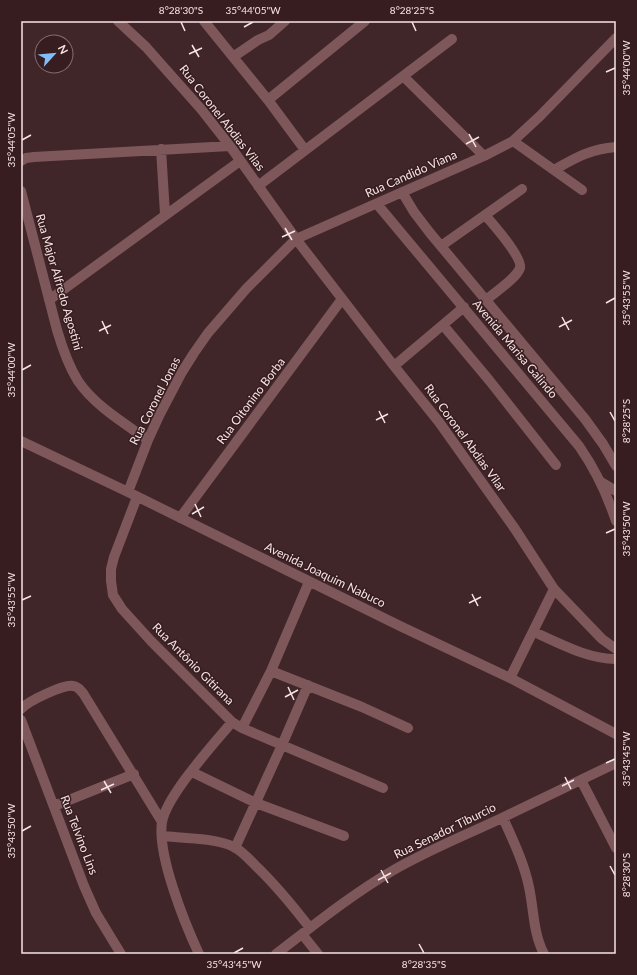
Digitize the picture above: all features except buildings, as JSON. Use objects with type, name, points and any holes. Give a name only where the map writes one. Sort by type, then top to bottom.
[{"type":"street","name":"Rua Coronel Abdias Vilas","points":[[118,21],[146,47],[201,109],[230,146],[296,240]]},
{"type":"street","points":[[204,21],[268,100],[306,150]]},
{"type":"street","points":[[233,57],[258,40],[269,35],[285,21]]},
{"type":"street","points":[[268,100],[365,21]]},
{"type":"street","name":"Rua Candido Viana","points":[[296,240],[484,156],[513,141],[540,116],[616,38]]},
{"type":"street","points":[[258,186],[452,39]]},
{"type":"street","points":[[403,76],[484,156]]},
{"type":"street","points":[[513,141],[582,190]]},
{"type":"street","points":[[21,161],[26,158],[34,157],[230,146]]},
{"type":"street","points":[[554,170],[579,155],[616,147]]},
{"type":"street","points":[[161,149],[165,214]]},
{"type":"street","points":[[49,300],[165,214],[240,161]]},
{"type":"street","points":[[441,246],[522,189]]},
{"type":"street","name":"Rua Major Alfredo Agostini","points":[[21,191],[63,349],[79,381],[103,407],[148,440]]},
{"type":"street","name":"Avenida Marisa Galindo","points":[[402,192],[421,222],[586,420],[616,466]]},
{"type":"street","name":"Avenida Marisa Galindo","points":[[377,204],[573,438],[587,457],[601,482],[616,521]]},
{"type":"street","points":[[486,215],[516,254],[520,262],[520,268],[514,276],[486,300]]},
{"type":"street","name":"Rua Coronel Abdias Vilar","points":[[296,240],[444,428],[515,529],[554,589],[602,639],[616,649]]},
{"type":"street","name":"Rua Coronel Jonas","points":[[128,492],[148,440],[182,372],[208,333],[246,289],[296,240]]},
{"type":"street","name":"Rua Oitonino Borba","points":[[180,518],[342,299]]},
{"type":"street","points":[[394,366],[464,307]]},
{"type":"street","points":[[443,325],[489,380],[556,466]]},
{"type":"street","name":"Avenida Joaquim Nabuco","points":[[21,441],[128,492],[309,582],[510,678],[616,734]]},
{"type":"street","points":[[601,482],[616,491]]},
{"type":"street","name":"Rua Antônio Gitirana","points":[[137,497],[114,557],[111,569],[113,595],[122,609],[151,641],[232,722],[192,772],[167,809],[162,822],[162,836],[166,862],[174,891],[199,954]]},
{"type":"street","points":[[242,728],[271,671],[309,582]]},
{"type":"street","points":[[510,678],[554,589]]},
{"type":"street","points":[[534,632],[577,651],[598,657],[616,659]]},
{"type":"street","points":[[271,671],[308,685],[408,728]]},
{"type":"street","points":[[22,708],[63,687],[72,685],[77,687],[134,774],[162,822]]},
{"type":"street","points":[[235,848],[308,685]]},
{"type":"street","name":"Rua Telvino Lins","points":[[21,720],[84,886],[96,913],[121,954]]},
{"type":"street","points":[[232,722],[242,728],[383,788]]},
{"type":"street","name":"Rua Senador Tiburcio","points":[[276,954],[359,893],[392,871],[448,841],[503,818],[616,763]]},
{"type":"street","points":[[192,772],[256,803],[344,836]]},
{"type":"street","points":[[54,806],[134,774]]},
{"type":"street","points":[[582,780],[616,848]]},
{"type":"street","points":[[503,818],[523,864],[529,887],[534,926],[544,954]]},
{"type":"street","points":[[162,836],[222,843],[235,848],[247,857],[287,898],[318,954]]},
{"type":"street","points":[[536,954],[539,943]]}]
